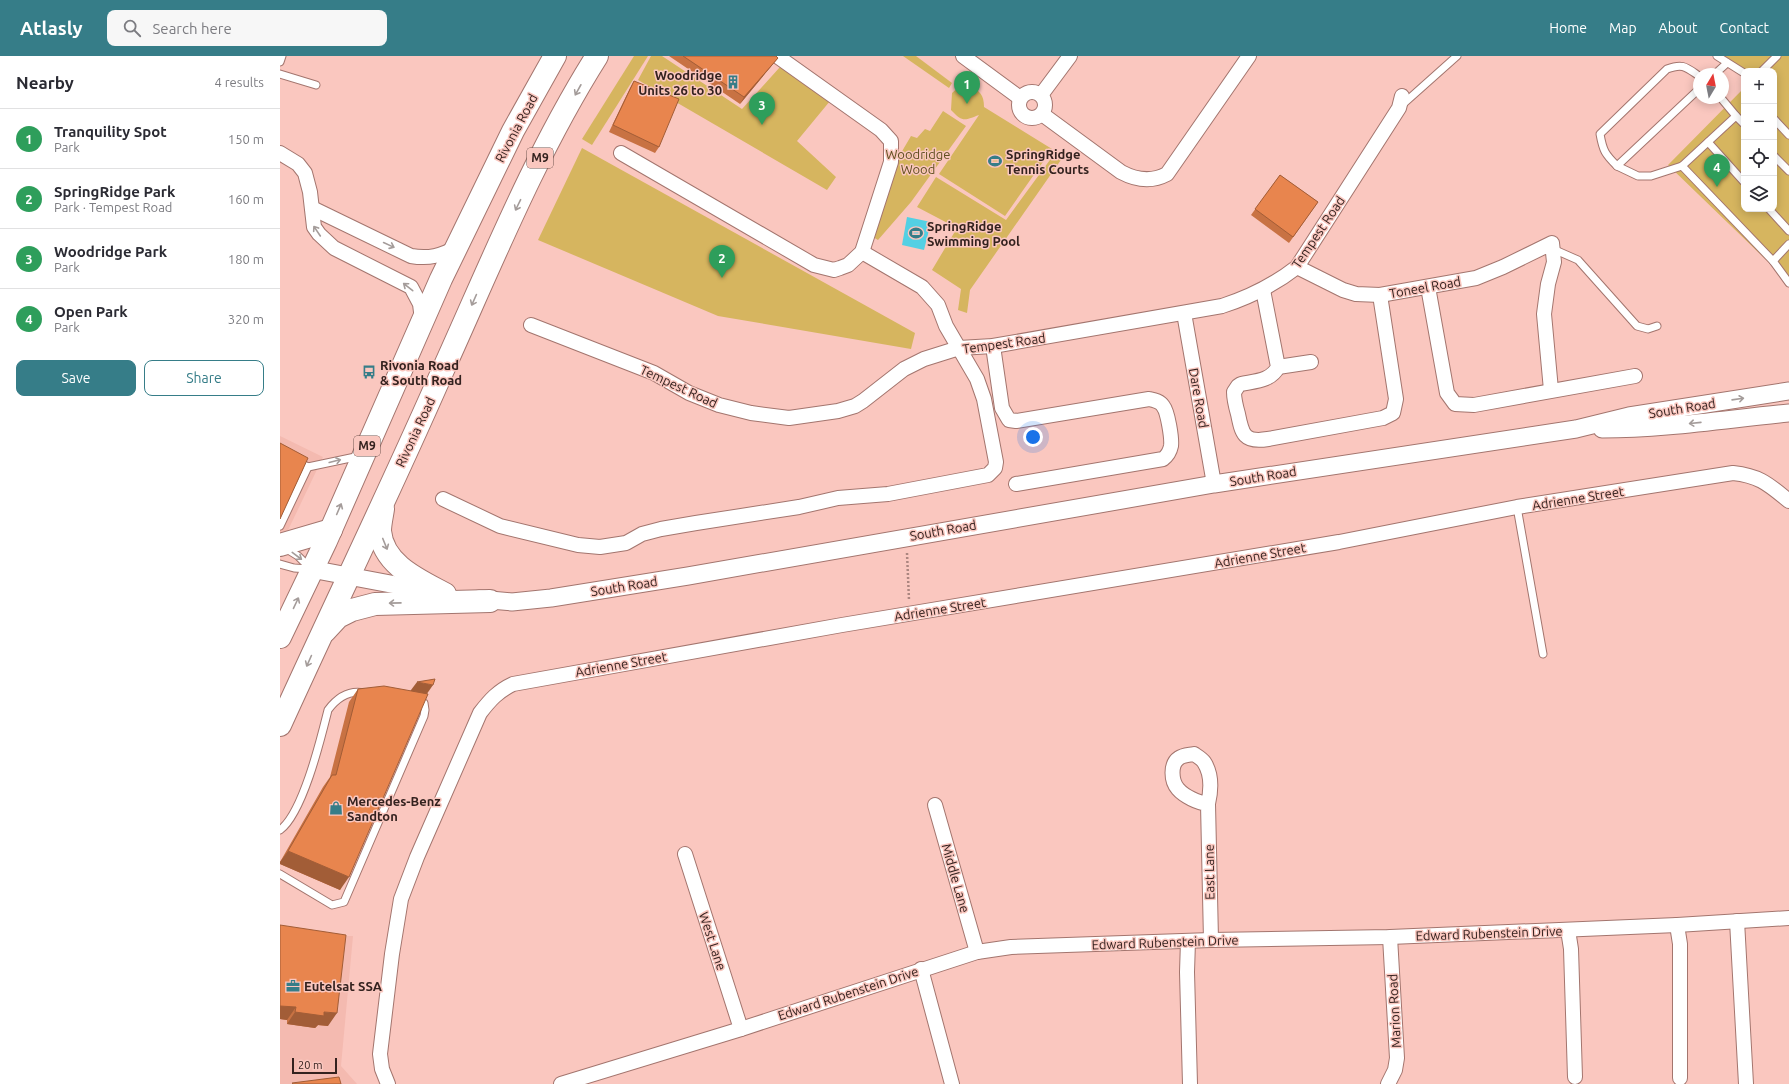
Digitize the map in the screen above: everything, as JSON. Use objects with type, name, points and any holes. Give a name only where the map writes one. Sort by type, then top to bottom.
[{"type":"main road","name":"Rivonia Road","points":[[280,637],[330,530],[457,246],[513,131],[555,56]]},
{"type":"main road","name":"Rivonia Road","points":[[280,725],[443,371],[489,264],[543,151],[597,56]]},
{"type":"main road","points":[[386,492],[380,531],[387,550],[404,571],[445,594]]},
{"type":"main road","points":[[280,545],[330,530]]},
{"type":"main road","points":[[320,636],[338,617],[352,610],[375,604],[490,601]]},
{"type":"street","points":[[621,153],[814,265],[834,270],[848,265],[862,252],[891,162],[891,141],[881,130],[777,56]]},
{"type":"street","points":[[963,56],[1020,98]]},
{"type":"street","points":[[1041,94],[1070,56]]},
{"type":"street","points":[[1042,114],[1121,172],[1130,177],[1157,179],[1167,174],[1247,57]]},
{"type":"street","points":[[1034,91],[1041,94],[1046,104],[1042,114],[1037,118],[1024,116],[1020,110],[1020,98],[1026,93],[1034,91]]},
{"type":"street","name":"Tempest Road","points":[[531,325],[654,373],[689,393],[719,405],[751,413],[784,418],[822,413],[855,406],[904,369],[924,359],[959,348],[993,346],[1222,306],[1250,297],[1281,280],[1297,267],[1400,102]]},
{"type":"street","points":[[280,153],[298,164],[305,173],[310,192],[314,227],[318,234],[334,248],[411,287],[420,304],[422,322]]},
{"type":"street","points":[[312,208],[411,256],[424,258],[434,257],[444,254],[457,246]]},
{"type":"street","points":[[1551,390],[1544,314],[1548,284],[1554,262],[1552,246]]},
{"type":"street","name":"Toneel Road","points":[[1297,267],[1343,290],[1356,294],[1380,295],[1476,278],[1552,246]]},
{"type":"street","points":[[443,499],[500,526],[578,545],[600,547],[626,542],[642,534],[661,529],[696,522],[792,508],[838,498],[888,494],[988,475],[995,468],[994,446],[982,392],[977,379],[946,326],[938,305],[922,286],[862,252]]},
{"type":"street","points":[[1428,287],[1447,393],[1452,402],[1462,405],[1474,405],[1635,376]]},
{"type":"street","points":[[1263,290],[1278,367],[1274,374],[1268,378],[1241,384],[1234,392],[1242,432],[1255,440],[1268,439],[1389,416],[1395,409],[1396,399],[1380,295]]},
{"type":"street","name":"Dare Road","points":[[1184,313],[1214,484]]},
{"type":"street","points":[[993,346],[1002,408],[1009,420],[1016,421],[1149,399],[1158,401],[1164,406],[1167,416],[1171,446],[1166,457],[1163,459],[1016,484]]},
{"type":"street","points":[[1278,367],[1311,362]]},
{"type":"street","name":"South Road","points":[[311,569],[490,601],[512,602],[551,598],[688,576],[907,536],[1214,484],[1576,429],[1629,416],[1789,391]]},
{"type":"street","name":"South Road","points":[[1576,429],[1628,429],[1789,413]]},
{"type":"street","name":"Adrienne Street","points":[[388,1084],[382,1069],[380,1054],[392,954],[401,899],[417,857],[480,713],[493,696],[502,688],[527,681],[842,625],[1339,542],[1518,507],[1733,473],[1748,475],[1764,481],[1789,501]]},
{"type":"street","name":"East Lane","points":[[1208,804],[1211,940]]},
{"type":"street","name":"Middle Lane","points":[[935,805],[977,952]]},
{"type":"street","name":"West Lane","points":[[685,854],[741,1029]]},
{"type":"street","name":"Edward Rubenstein Drive","points":[[561,1084],[741,1029],[921,969],[977,952],[1011,947],[1211,940],[1390,937],[1678,925],[1789,918]]},
{"type":"street","points":[[1737,922],[1746,1084]]},
{"type":"street","points":[[1678,925],[1680,944],[1680,1078]]},
{"type":"street","points":[[1568,930],[1575,1077]]},
{"type":"street","name":"Marion Road","points":[[1388,1084],[1395,1070],[1397,1058],[1390,937]]},
{"type":"street","points":[[1188,941],[1187,972],[1190,1084]]},
{"type":"street","points":[[921,969],[952,1084]]},
{"type":"lane","points":[[280,62],[282,56]]},
{"type":"lane","points":[[1400,102],[1458,56]]},
{"type":"lane","points":[[1718,56],[1741,71]]},
{"type":"lane","points":[[1765,68],[1777,56]]},
{"type":"lane","points":[[1722,68],[1727,63]]},
{"type":"lane","points":[[1693,72],[1684,66],[1676,66],[1667,69],[1600,134],[1603,150],[1606,156],[1617,166],[1638,176],[1651,176],[1682,166],[1736,116]]},
{"type":"lane","points":[[280,74],[316,85]]},
{"type":"lane","points":[[1617,166],[1693,95]]},
{"type":"lane","points":[[1726,104],[1741,121]]},
{"type":"lane","points":[[1777,122],[1789,135]]},
{"type":"lane","points":[[1708,142],[1741,179]]},
{"type":"lane","points":[[1777,159],[1789,172]]},
{"type":"lane","points":[[1682,166],[1773,261],[1789,283]]},
{"type":"lane","points":[[1772,212],[1789,231]]},
{"type":"lane","points":[[1773,261],[1789,244]]},
{"type":"lane","points":[[1552,246],[1578,260],[1637,326],[1648,329],[1657,326]]},
{"type":"lane","points":[[291,457],[308,467],[362,456]]},
{"type":"lane","points":[[280,526],[308,467]]},
{"type":"lane","points":[[1518,507],[1543,654]]},
{"type":"lane","points":[[280,545],[298,556],[311,569]]},
{"type":"lane","points":[[280,564],[294,568],[311,569]]},
{"type":"lane","points":[[280,830],[294,814],[312,768],[328,710],[334,702],[345,694],[361,692],[375,694]]},
{"type":"lane","points":[[280,874],[332,905],[344,902],[426,710],[424,704],[410,700]]},
{"type":"path","points":[[907,536],[910,614]]},
{"type":"shaded area","points":[[280,436],[323,457],[280,547]]},
{"type":"shaded area","points":[[280,930],[323,936],[353,936],[341,1066],[357,1084],[280,1084]]},
{"type":"green space","points":[[634,56],[648,56],[592,145],[582,139]]},
{"type":"green space","points":[[651,56],[662,56],[742,109],[780,67],[830,101],[797,141],[836,177],[827,190],[638,80]]},
{"type":"green space","points":[[903,56],[916,56],[952,83],[949,88]]},
{"type":"green space","points":[[1724,56],[1789,56],[1789,282],[1668,165],[1741,91],[1741,212],[1777,212],[1777,68],[1742,68]]},
{"type":"green space","name":"SpringRidge Tennis Courts","points":[[969,85],[981,94],[984,107],[1052,149],[1005,216],[939,174],[979,115],[967,119],[961,119],[951,110],[952,93],[960,86]]},
{"type":"green space","name":"Woodridge Wood","points":[[943,111],[966,126],[911,202],[878,240],[873,237],[901,153],[911,136],[917,138],[925,129],[930,131]]},
{"type":"green space","points":[[582,148],[915,333],[911,349],[718,316],[538,240]]},
{"type":"green space","points":[[1055,153],[1063,157],[970,290],[967,313],[958,310],[961,289],[932,270],[957,228],[917,207],[936,177],[1006,220]]},
{"type":"water","name":"SpringRidge Swimming Pool","points":[[907,217],[931,222],[924,250],[902,245]]},
{"type":"building","name":"Woodridge Units 26 to 30","points":[[683,56],[776,56],[778,58],[744,97]]},
{"type":"building","points":[[634,81],[679,99],[659,147],[613,125]]},
{"type":"building","points":[[1280,175],[1318,202],[1293,237],[1255,209]]},
{"type":"building","points":[[280,443],[308,458],[280,519]]},
{"type":"building","points":[[435,679],[433,685],[417,682]]},
{"type":"building","points":[[384,686],[428,694],[349,877],[288,851],[332,775],[336,775],[358,689]]},
{"type":"building","points":[[280,925],[346,935],[337,1013],[324,1012],[324,1016],[295,1012],[296,1007],[280,1006]]},
{"type":"building","points":[[339,1077],[341,1084],[292,1083]]},
{"type":"place","name":"Woodridge Units 26 to 30","points":[[733,82]]},
{"type":"place","name":"Tranquility Spot","points":[[967,104]]},
{"type":"place","name":"Woodridge Park","points":[[762,125]]},
{"type":"place","name":"SpringRidge Tennis Courts","points":[[995,161]]},
{"type":"place","name":"Open Park","points":[[1717,187]]},
{"type":"place","name":"SpringRidge Swimming Pool","points":[[916,233]]},
{"type":"place","name":"SpringRidge Park","points":[[722,278]]},
{"type":"place","name":"Rivonia Road & South Road","points":[[369,372]]},
{"type":"place","name":"Mercedes-Benz Sandton","points":[[336,808]]},
{"type":"place","name":"Eutelsat SSA","points":[[293,986]]}]
